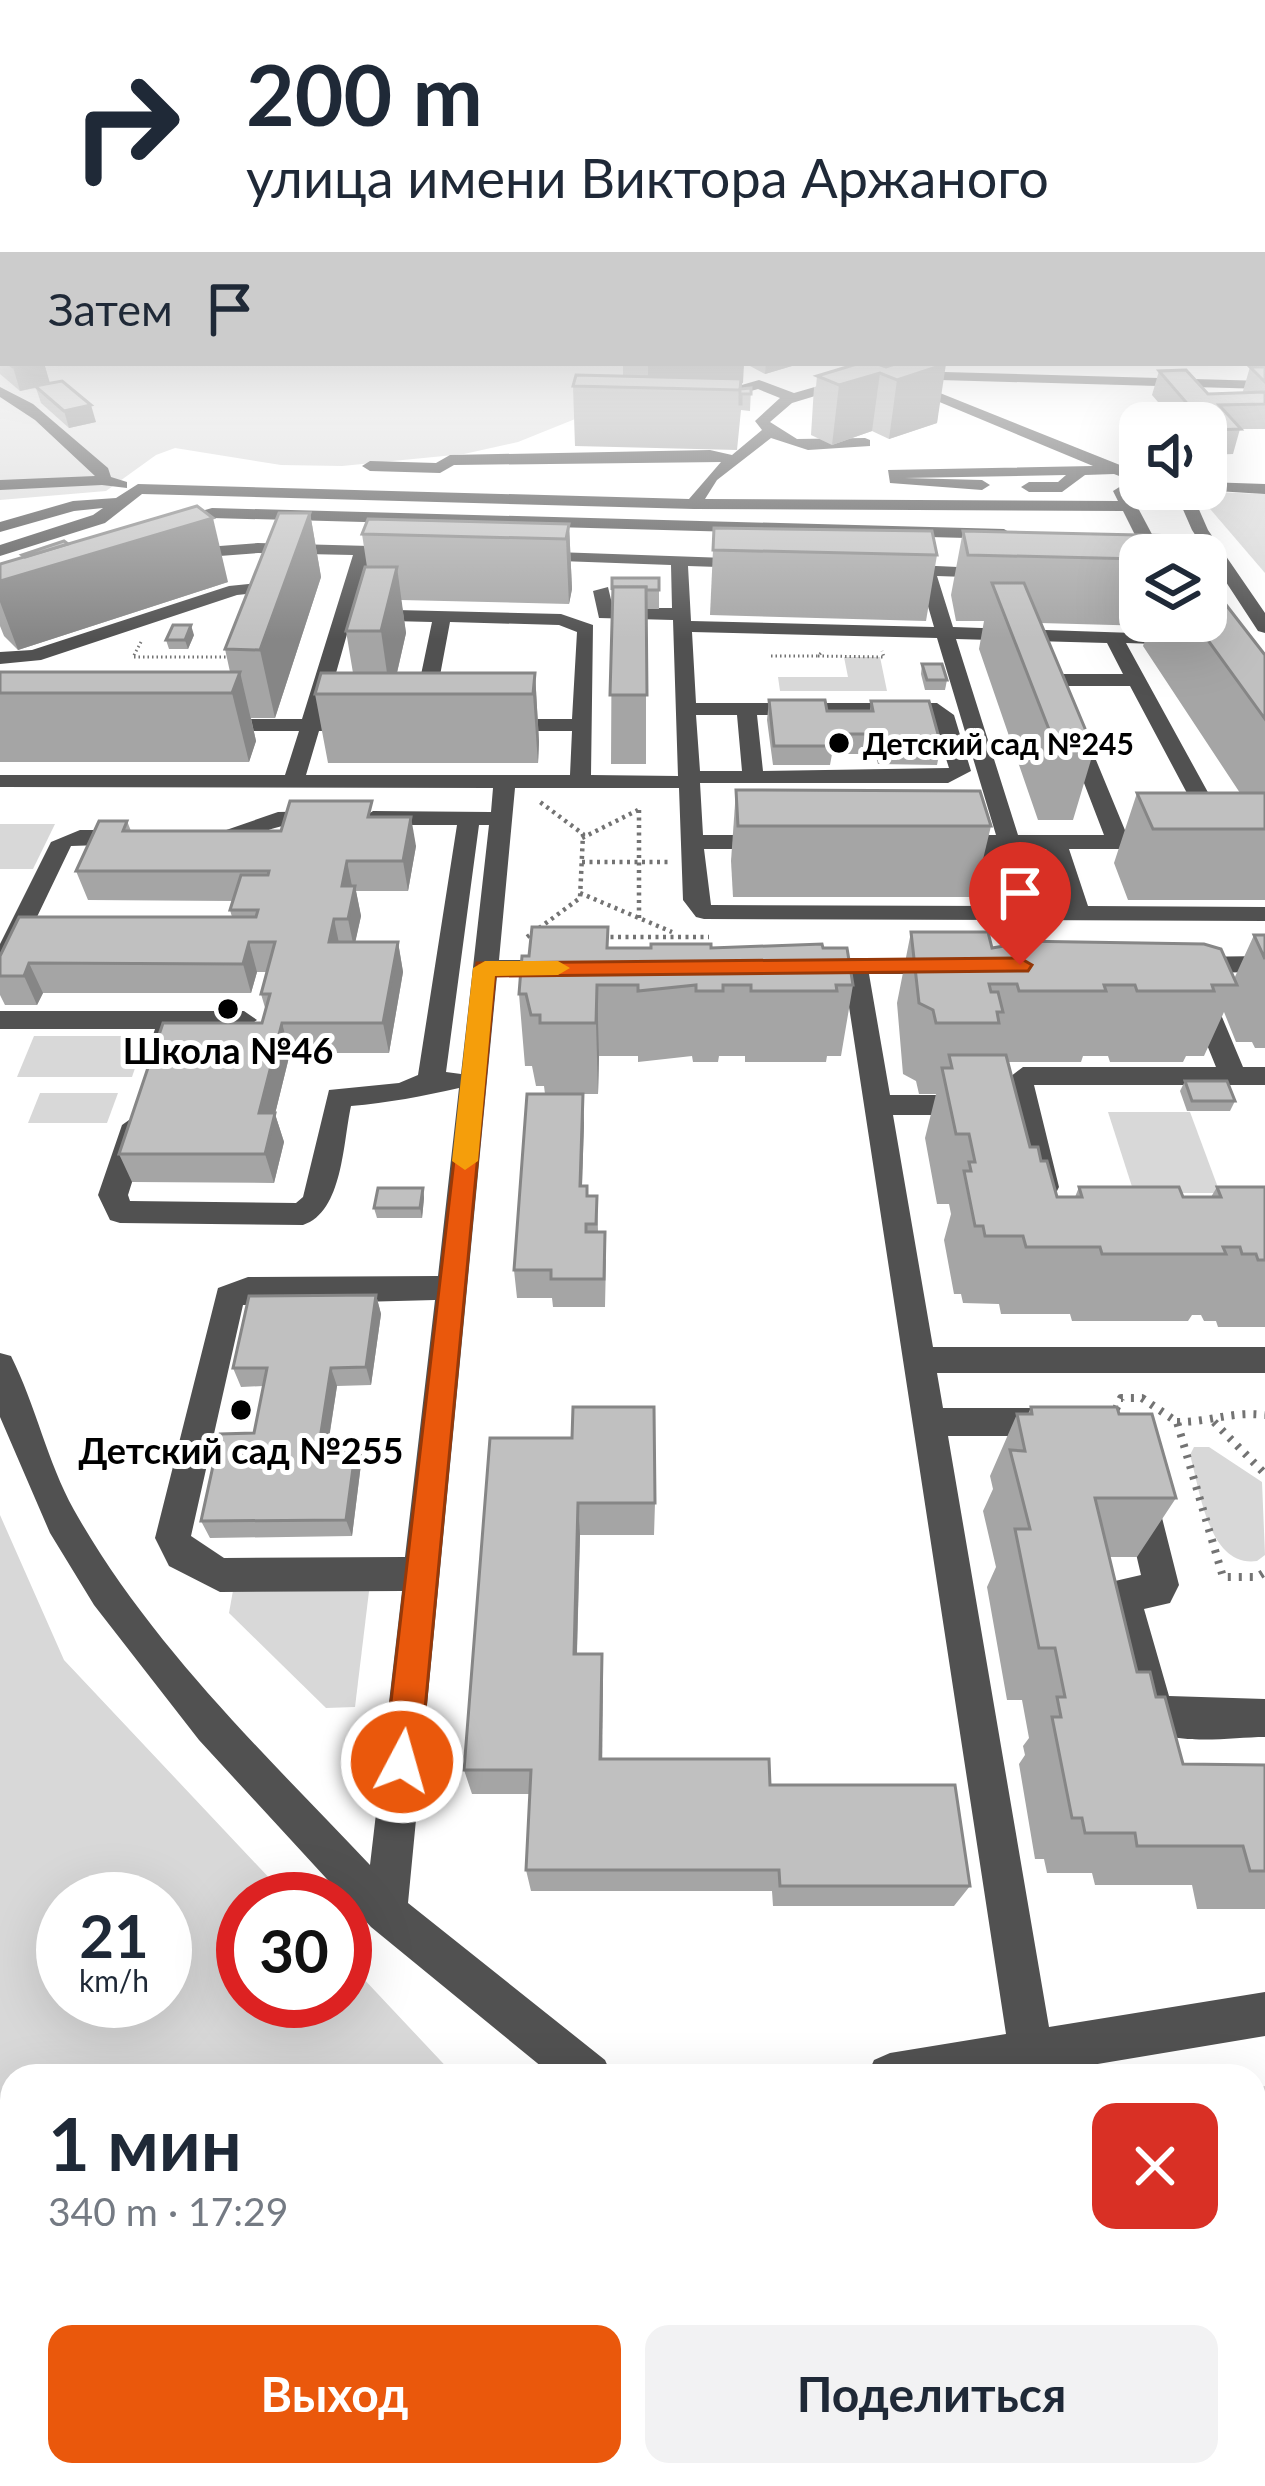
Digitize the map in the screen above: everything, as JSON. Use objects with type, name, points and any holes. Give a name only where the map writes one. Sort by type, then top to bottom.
[{"type":"street","points":[[30,407],[71,451],[102,470],[103,480]]},
{"type":"street","points":[[694,504],[703,486],[728,460],[756,449],[760,426],[782,407]]},
{"type":"street","points":[[962,407],[1119,472]]},
{"type":"street","points":[[760,426],[785,442],[865,443]]},
{"type":"street","points":[[440,469],[449,460],[539,457],[694,454],[728,460]]},
{"type":"street","points":[[370,466],[440,469],[458,480],[703,486]]},
{"type":"street","points":[[1081,470],[1066,484],[1054,487],[908,483],[893,477],[898,472],[1081,470],[1115,471]]},
{"type":"street","points":[[1115,471],[1119,487]]},
{"type":"street","points":[[0,485],[103,480],[138,489],[694,504],[1119,506]]},
{"type":"street","points":[[1227,488],[1265,489]]},
{"type":"street","points":[[0,551],[99,519],[138,489]]},
{"type":"street","points":[[0,527],[73,506],[117,502]]},
{"type":"street","points":[[1192,510],[1232,582],[1265,627]]},
{"type":"street","points":[[153,527],[212,513],[1035,535]]},
{"type":"street","points":[[0,658],[20,667],[235,590],[255,597],[274,548]]},
{"type":"street","points":[[166,556],[274,548],[418,551]]},
{"type":"street","points":[[294,781],[363,550]]},
{"type":"street","points":[[514,555],[770,564]]},
{"type":"street","points":[[680,560],[690,779],[686,852],[695,900],[704,912],[1265,914]]},
{"type":"street","points":[[883,568],[1021,574]]},
{"type":"street","points":[[926,570],[998,842],[1007,914]]},
{"type":"street","points":[[1227,582],[1232,582]]},
{"type":"street","points":[[602,591],[605,614],[682,624],[1119,637]]},
{"type":"street","points":[[344,614],[561,620],[587,632],[682,624]]},
{"type":"street","points":[[421,725],[442,617]]},
{"type":"street","points":[[580,782],[587,632]]},
{"type":"street","points":[[1036,635],[1118,842]]},
{"type":"street","points":[[917,842],[1213,842],[1113,637]]},
{"type":"street","points":[[231,657],[193,724],[374,725]]},
{"type":"street","points":[[1054,680],[1136,680]]},
{"type":"street","points":[[0,781],[294,781],[518,788],[753,777],[948,778],[960,771],[944,715],[937,709],[686,709]]},
{"type":"street","points":[[746,709],[753,777]]},
{"type":"street","points":[[398,725],[444,725]]},
{"type":"street","points":[[467,725],[583,725]]},
{"type":"street","points":[[431,1081],[485,818],[518,788]]},
{"type":"street","points":[[199,838],[236,836],[278,818],[485,818]]},
{"type":"street","points":[[386,1912],[485,968],[485,818]]},
{"type":"street","points":[[0,969],[34,922],[62,842],[80,837],[152,838]]},
{"type":"street","points":[[686,852],[802,842]]},
{"type":"street","points":[[1055,842],[1079,914]]},
{"type":"street","points":[[1233,1076],[1177,965],[1265,964]]},
{"type":"street","points":[[855,966],[1031,2053]]},
{"type":"street","points":[[809,967],[966,966]]},
{"type":"street","points":[[485,968],[583,968]]},
{"type":"street","points":[[0,1019],[244,1020]]},
{"type":"street","points":[[172,1020],[113,1195],[120,1212],[303,1214],[316,1202],[339,1097],[400,1091],[431,1081],[473,1081]]},
{"type":"street","points":[[1052,1212],[1018,1080],[1023,1076],[1265,1076]]},
{"type":"street","points":[[877,1105],[1024,1105]]},
{"type":"street","points":[[422,1574],[220,1575],[182,1554],[173,1538],[229,1297],[248,1289],[452,1288]]},
{"type":"street","points":[[918,1360],[1265,1360]]},
{"type":"street","points":[[0,1366],[12,1414],[74,1544],[148,1649],[386,1912],[575,2064]]},
{"type":"street","points":[[928,1422],[1110,1424]]},
{"type":"street","points":[[1132,1466],[1161,1576],[1157,1591],[1125,1597],[1153,1708],[1175,1718],[1265,1718]]},
{"type":"street","points":[[964,2064],[1265,2014]]},
{"type":"path","points":[[153,617],[134,657],[231,657]]},
{"type":"path","points":[[818,656],[884,657],[883,651]]},
{"type":"path","points":[[518,788],[583,838]]},
{"type":"path","points":[[583,838],[654,802]]},
{"type":"path","points":[[639,810],[639,918]]},
{"type":"path","points":[[527,937],[580,893],[583,838]]},
{"type":"path","points":[[581,862],[639,862],[686,852]]},
{"type":"path","points":[[580,893],[672,932]]},
{"type":"path","points":[[1110,1424],[1121,1397],[1142,1398],[1177,1422],[1214,1422],[1232,1411],[1265,1414]]},
{"type":"path","points":[[1177,1422],[1223,1577],[1257,1577],[1265,1571]]},
{"type":"path","points":[[1214,1422],[1265,1474]]},
{"type":"shaded area","points":[[0,407],[602,407],[518,442],[464,454],[342,466],[281,465],[175,448],[156,455],[106,491],[0,500]]},
{"type":"shaded area","points":[[1227,493],[1265,494],[1265,573],[1211,510],[1227,510]]},
{"type":"shaded area","points":[[844,657],[880,657],[887,691],[780,691],[778,677],[848,677]]},
{"type":"shaded area","points":[[0,824],[55,824],[33,869],[0,869]]},
{"type":"shaded area","points":[[34,1036],[146,1036],[132,1077],[17,1077]]},
{"type":"shaded area","points":[[40,1093],[118,1093],[107,1123],[28,1123]]},
{"type":"shaded area","points":[[1108,1112],[1190,1112],[1220,1193],[1134,1193]]},
{"type":"shaded area","points":[[1194,1447],[1209,1447],[1262,1482],[1265,1555],[1257,1561],[1240,1560],[1217,1540],[1190,1455]]},
{"type":"shaded area","points":[[0,1515],[64,1660],[264,1872],[216,1872],[216,2028],[372,2028],[372,1988],[444,2064],[0,2064]]},
{"type":"shaded area","points":[[370,1583],[355,1707],[326,1708],[229,1613],[234,1585]]},
{"type":"building","points":[[1227,414],[1241,429],[1227,429]]},
{"type":"building","points":[[197,506],[213,518],[0,581],[0,564]]},
{"type":"building","points":[[279,513],[310,513],[260,650],[225,649]]},
{"type":"building","points":[[368,519],[569,524],[566,539],[362,534]]},
{"type":"building","points":[[714,528],[932,531],[937,555],[713,550]]},
{"type":"building","points":[[963,531],[1119,535],[1119,559],[968,555]]},
{"type":"building","points":[[64,541],[68,544],[22,555]]},
{"type":"building","points":[[365,567],[397,567],[381,631],[346,631]]},
{"type":"building","points":[[612,578],[659,578],[659,590],[612,590]]},
{"type":"building","points":[[992,583],[1024,583],[1094,750],[1057,750]]},
{"type":"building","points":[[613,587],[646,587],[647,695],[610,695]]},
{"type":"building","points":[[1227,606],[1265,655],[1265,719],[1209,642],[1227,642]]},
{"type":"building","points":[[173,625],[191,625],[185,640],[166,640]]},
{"type":"building","points":[[922,664],[942,664],[947,680],[927,680]]},
{"type":"building","points":[[0,672],[240,672],[232,693],[0,693]]},
{"type":"building","points":[[321,673],[535,673],[533,694],[315,694]]},
{"type":"building","points":[[769,700],[825,700],[827,711],[873,711],[871,701],[929,701],[941,745],[881,745],[878,734],[831,734],[833,746],[774,746]]},
{"type":"building","points":[[736,790],[980,791],[991,826],[738,826]]},
{"type":"building","points":[[1137,793],[1265,793],[1265,829],[1153,829]]},
{"type":"building","points":[[290,801],[372,801],[368,817],[411,817],[403,861],[347,861],[342,886],[355,886],[348,919],[334,919],[329,942],[398,942],[383,1023],[282,1023],[259,1113],[275,1113],[265,1154],[119,1154],[163,1023],[262,1023],[270,994],[261,994],[275,942],[249,942],[243,964],[29,963],[24,976],[0,976],[0,956],[19,917],[256,917],[258,910],[230,910],[241,875],[268,875],[269,871],[76,871],[99,821],[127,821],[123,831],[281,831]]},
{"type":"building","points":[[532,927],[608,927],[607,948],[822,944],[823,948],[847,948],[853,985],[836,985],[837,991],[751,991],[751,985],[723,985],[723,991],[696,991],[696,985],[638,991],[638,985],[597,985],[596,1023],[540,1023],[540,1015],[531,1015],[526,994],[519,994],[522,956],[529,956]]},
{"type":"building","points":[[911,932],[988,932],[992,948],[1015,941],[1204,944],[1221,949],[1237,985],[1212,985],[1214,991],[1137,991],[1135,985],[1104,985],[1106,991],[1019,991],[1017,984],[989,984],[991,992],[998,992],[1003,1012],[997,1012],[999,1023],[936,1023],[933,1010],[919,1003]]},
{"type":"building","points":[[1254,935],[1265,935],[1265,959]]},
{"type":"building","points":[[949,1055],[1006,1055],[1030,1147],[1038,1147],[1041,1161],[1047,1161],[1057,1197],[1082,1197],[1079,1187],[1179,1187],[1183,1197],[1221,1197],[1217,1187],[1265,1187],[1265,1260],[1242,1254],[1240,1247],[1223,1247],[1226,1254],[1102,1254],[1100,1247],[1026,1247],[1023,1236],[985,1236],[983,1226],[975,1226],[964,1171],[971,1171],[969,1162],[975,1162],[969,1134],[956,1134],[942,1068],[952,1068]]},
{"type":"building","points":[[1185,1081],[1227,1081],[1235,1101],[1192,1101]]},
{"type":"building","points":[[527,1094],[583,1094],[580,1186],[587,1186],[587,1196],[597,1196],[596,1224],[586,1224],[586,1232],[605,1232],[604,1279],[551,1279],[551,1270],[514,1270]]},
{"type":"building","points":[[378,1188],[423,1188],[420,1208],[374,1208]]},
{"type":"building","points":[[376,1295],[366,1367],[331,1368],[320,1439],[357,1438],[346,1520],[201,1521],[220,1434],[254,1433],[267,1368],[233,1368],[249,1296]]},
{"type":"building","points":[[573,1407],[654,1407],[655,1503],[578,1503],[574,1654],[602,1654],[600,1759],[769,1759],[770,1785],[955,1785],[970,1886],[780,1886],[779,1870],[526,1870],[531,1770],[464,1770],[490,1438],[572,1438]]},
{"type":"building","points":[[1031,1407],[1117,1407],[1119,1414],[1152,1414],[1176,1498],[1095,1498],[1137,1672],[1150,1672],[1156,1697],[1165,1697],[1183,1764],[1265,1765],[1265,1871],[1250,1871],[1243,1846],[1137,1846],[1135,1833],[1085,1833],[1082,1818],[1072,1818],[1052,1717],[1061,1717],[1057,1697],[1065,1697],[1055,1648],[1039,1648],[1015,1529],[1030,1529],[1010,1450],[1025,1451],[1017,1414],[1032,1414]]},
{"type":"slow traffic","points":[[465,1161],[485,968],[558,968]]},
{"type":"place","name":"Детский сад №245","points":[[839,743]]},
{"type":"place","name":"Школа №46","points":[[228,1009]]},
{"type":"place","name":"Детский сад №255","points":[[241,1410]]},
{"type":"route","points":[[402,1762],[485,968],[1020,965]]}]
